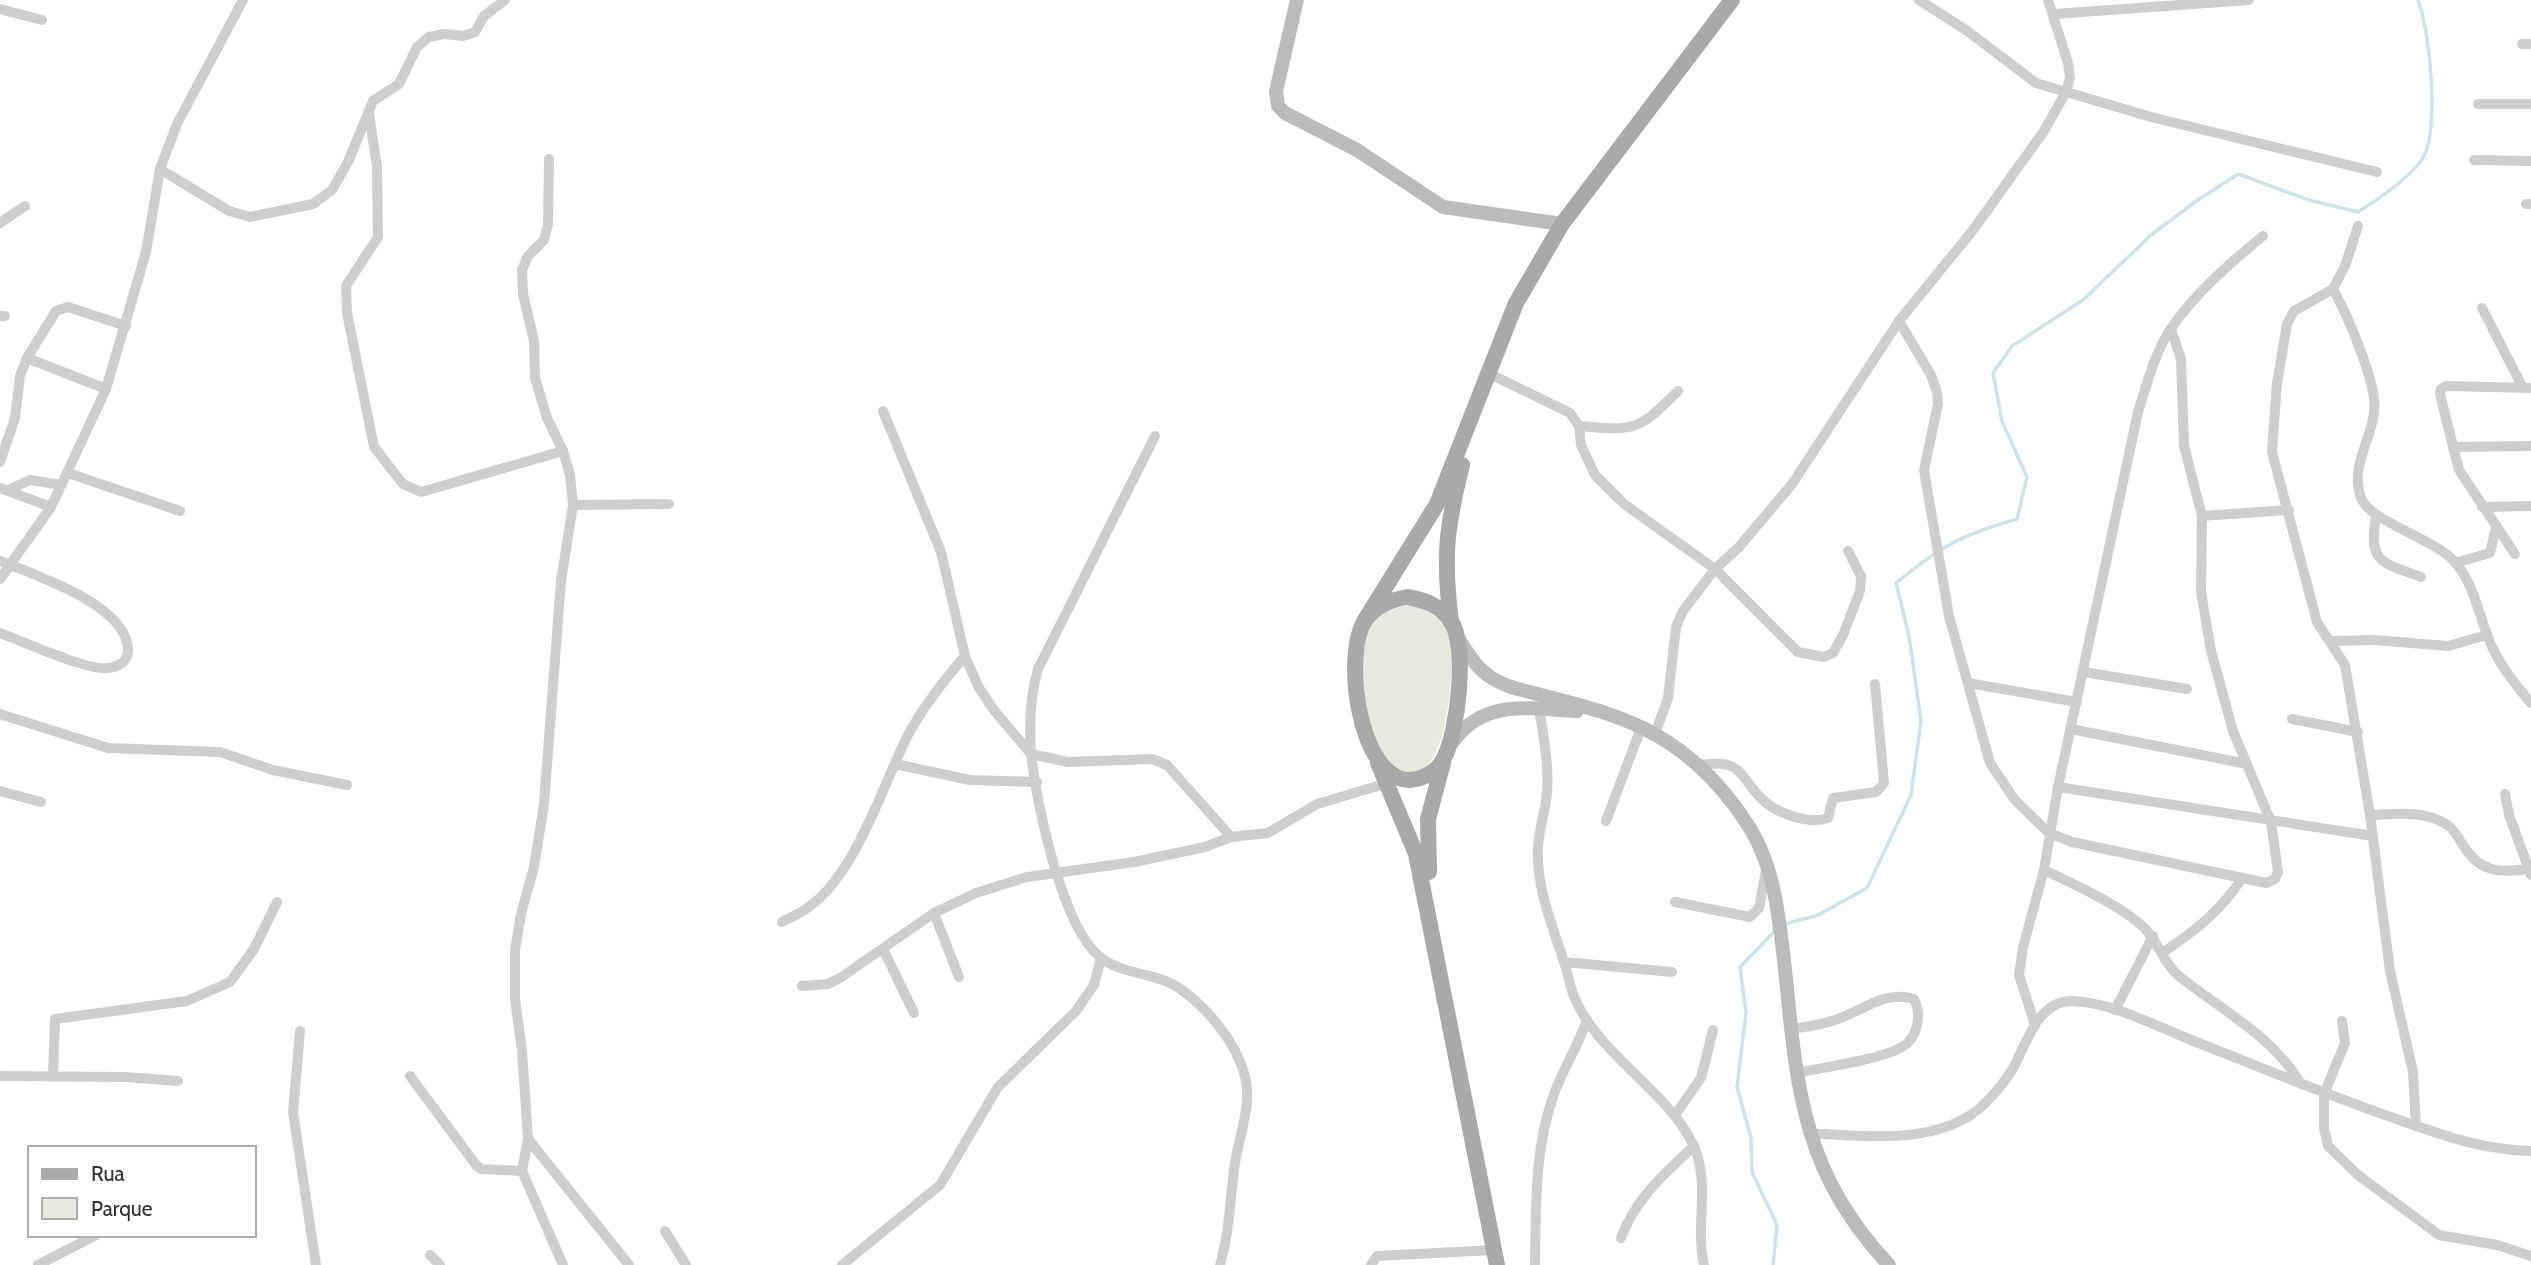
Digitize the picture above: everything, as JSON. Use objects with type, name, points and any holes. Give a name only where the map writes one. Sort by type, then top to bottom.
[{"type":"main road","points":[[1496,1257],[1416,854],[1364,731],[1356,677],[1358,635],[1385,584],[1426,526],[1516,303],[1562,224],[1732,0]]},
{"type":"main road","points":[[1451,622],[1445,563],[1446,542],[1472,415]]},
{"type":"main road","points":[[1365,620],[1391,600],[1407,597],[1425,600],[1440,609],[1451,622],[1458,638],[1456,713],[1426,836],[1439,971]]},
{"type":"main road","points":[[1378,763],[1398,778],[1410,780],[1435,771],[1446,754]]},
{"type":"street","points":[[0,579],[5,563],[51,507],[106,389],[127,326],[146,252],[160,169],[177,124],[243,0]]},
{"type":"street","points":[[160,169],[229,211],[250,217],[313,204],[332,190],[348,162],[373,101],[399,83],[417,47],[429,37],[475,32],[484,16],[505,0]]},
{"type":"street","points":[[1297,0],[1276,91],[1278,106],[1285,113],[1357,150],[1443,207],[1562,224]]},
{"type":"street","points":[[1919,0],[1966,30],[2036,83],[2151,117],[2377,172]]},
{"type":"street","points":[[1655,734],[1668,698],[1676,627],[1683,611],[1715,569],[1739,547],[1792,484],[1899,321],[1973,230],[2044,131],[2066,92],[2070,78],[2068,63],[2048,0]]},
{"type":"street","points":[[2054,14],[2148,3],[2249,0]]},
{"type":"street","points":[[0,9],[42,20]]},
{"type":"street","points":[[2478,104],[2531,104]]},
{"type":"street","points":[[369,113],[377,167],[377,237],[346,286],[347,313],[374,447],[402,484],[421,492],[563,452]]},
{"type":"street","points":[[549,159],[548,224],[544,240],[528,256],[522,270],[523,294],[534,341],[535,379],[570,475],[573,505],[561,581],[544,804],[534,867],[521,914],[515,950],[515,999],[522,1051],[527,1139],[522,1171],[563,1265]]},
{"type":"street","points":[[2474,160],[2531,161]]},
{"type":"street","points":[[0,223],[24,206]]},
{"type":"street","points":[[2358,226],[2345,266],[2333,289],[2294,311],[2287,324],[2277,383],[2272,452],[2317,622],[2345,665],[2358,733],[2390,971],[2413,1072],[2416,1126]]},
{"type":"street","points":[[2035,1025],[2019,975],[2044,870],[2058,788],[2138,412],[2154,362],[2171,329],[2225,267],[2263,236]]},
{"type":"street","points":[[2333,289],[2344,309],[2374,399],[2372,420],[2359,458],[2356,481],[2362,501],[2376,516],[2437,546],[2455,563],[2466,577],[2487,635],[2507,676],[2531,703]]},
{"type":"street","points":[[0,462],[15,418],[20,376],[27,358],[55,311],[68,307],[127,326]]},
{"type":"street","points":[[2482,308],[2527,388]]},
{"type":"street","points":[[1899,321],[1931,375],[1937,392],[1938,404],[1924,470],[1949,616],[1990,763],[2015,800],[2049,833],[2072,842],[2241,880],[2266,883],[2275,879],[2278,872],[2271,822],[2233,731],[2211,651],[2202,592],[2202,516],[2184,446],[2180,359],[2171,329]]},
{"type":"street","points":[[27,358],[106,389]]},
{"type":"street","points":[[1488,373],[1570,412],[1578,426],[1581,445],[1595,475],[1623,504],[1715,569],[1798,652],[1824,657],[1833,653],[1843,635],[1860,591],[1861,576],[1848,551]]},
{"type":"street","points":[[2515,554],[2459,470],[2441,401],[2441,389],[2446,386],[2527,388]]},
{"type":"street","points":[[1578,426],[1631,429],[1648,421],[1678,391]]},
{"type":"street","points":[[883,411],[941,552],[965,656],[993,709],[1031,754],[1069,762],[1152,759],[1167,765],[1231,837]]},
{"type":"street","points":[[1155,436],[1038,669],[1031,695],[1031,754],[1055,874],[1076,928],[1101,958],[1177,986],[1206,1011],[1226,1036],[1245,1076],[1245,1106],[1234,1169],[1228,1236],[1220,1265]]},
{"type":"street","points":[[2453,447],[2531,446]]},
{"type":"street","points":[[68,473],[180,511]]},
{"type":"street","points":[[4,489],[30,480],[62,485]]},
{"type":"street","points":[[4,489],[51,507]]},
{"type":"street","points":[[573,505],[669,504]]},
{"type":"street","points":[[2482,507],[2531,506]]},
{"type":"street","points":[[2202,516],[2289,510]]},
{"type":"street","points":[[2376,516],[2372,540],[2376,555],[2391,565],[2421,577]]},
{"type":"street","points":[[2455,563],[2490,553],[2496,527]]},
{"type":"street","points":[[0,633],[89,666],[107,669],[123,663],[128,656],[128,645],[115,619],[97,605],[5,563]]},
{"type":"street","points":[[2330,641],[2375,640],[2448,646],[2487,635]]},
{"type":"street","points":[[1458,638],[1473,662],[1506,686],[1599,711],[1655,734],[1698,765],[1724,791],[1748,824],[1768,864],[1780,925],[1791,1029],[1808,1133],[1836,1196],[1866,1240],[1889,1265]]},
{"type":"street","points":[[782,922],[811,906],[833,883],[856,846],[907,737],[939,686],[965,656]]},
{"type":"street","points":[[2084,672],[2188,689]]},
{"type":"street","points":[[1968,683],[2077,702]]},
{"type":"street","points":[[1698,765],[1724,764],[1735,768],[1763,800],[1780,812],[1802,818],[1828,818],[1833,798],[1876,792],[1884,783],[1875,684]]},
{"type":"street","points":[[1539,709],[1547,791],[1538,847],[1539,869],[1553,933],[1575,1000],[1587,1020],[1638,1080],[1675,1115],[1694,1146],[1703,1179],[1700,1235],[1704,1265]]},
{"type":"street","points":[[1446,754],[1462,728],[1478,716],[1494,711],[1599,711]]},
{"type":"street","points":[[0,714],[108,748],[220,751],[273,771],[347,785]]},
{"type":"street","points":[[2292,719],[2358,733]]},
{"type":"street","points":[[1606,821],[1641,728]]},
{"type":"street","points":[[2071,729],[2247,764]]},
{"type":"street","points":[[895,764],[970,780],[1037,782]]},
{"type":"street","points":[[802,986],[828,984],[840,978],[934,913],[975,893],[1027,877],[1134,862],[1205,847],[1231,837],[1268,832],[1317,804],[1388,783]]},
{"type":"street","points":[[2058,788],[2373,836]]},
{"type":"street","points":[[0,791],[41,802]]},
{"type":"street","points":[[2370,815],[2415,813],[2429,817],[2456,833],[2474,860],[2485,869],[2499,873],[2530,872],[2509,815],[2505,794]]},
{"type":"street","points":[[1675,902],[1750,917],[1759,908],[1768,864]]},
{"type":"street","points":[[2044,870],[2140,923],[2152,936],[2173,971],[2264,1038],[2287,1060],[2301,1084]]},
{"type":"street","points":[[2162,953],[2203,926],[2226,902],[2241,880]]},
{"type":"street","points":[[53,1076],[55,1019],[187,1001],[230,982],[254,949],[277,902]]},
{"type":"street","points":[[934,913],[959,977]]},
{"type":"street","points":[[2115,1010],[2152,936]]},
{"type":"street","points":[[883,949],[914,1013]]},
{"type":"street","points":[[842,1265],[940,1185],[998,1087],[1076,1011],[1094,985],[1101,958]]},
{"type":"street","points":[[1564,962],[1672,972]]},
{"type":"street","points":[[1791,1029],[1831,1022],[1866,1004],[1901,995],[1914,999],[1918,1007],[1916,1030],[1901,1048],[1797,1073]]},
{"type":"street","points":[[1808,1133],[1857,1136],[1909,1134],[1945,1127],[1970,1116],[2011,1071],[2035,1025],[2051,1007],[2069,1001],[2115,1010],[2324,1094],[2456,1142],[2494,1150],[2531,1151]]},
{"type":"street","points":[[1535,1265],[1536,1186],[1542,1133],[1554,1094],[1587,1020]]},
{"type":"street","points":[[2342,1021],[2345,1043],[2324,1094],[2324,1128],[2328,1146],[2358,1175],[2439,1235],[2497,1245],[2531,1256]]},
{"type":"street","points":[[1675,1115],[1701,1078],[1713,1030]]},
{"type":"street","points":[[300,1031],[293,1112],[316,1265]]},
{"type":"street","points":[[0,1076],[178,1081]]},
{"type":"street","points":[[410,1076],[476,1165],[481,1169],[522,1171]]},
{"type":"street","points":[[527,1139],[629,1265]]},
{"type":"street","points":[[1620,1238],[1647,1192],[1694,1146]]},
{"type":"street","points":[[665,1231],[686,1265]]},
{"type":"street","points":[[38,1265],[92,1237]]},
{"type":"street","points":[[1371,1265],[1377,1256],[1395,1253],[1496,1257]]},
{"type":"street","points":[[429,1255],[440,1265]]},
{"type":"green space","points":[[1410,606],[1430,613],[1442,622],[1449,639],[1451,655],[1450,696],[1442,736],[1428,764],[1412,772],[1396,768],[1383,754],[1367,710],[1363,684],[1366,638],[1372,623],[1389,610]]},
{"type":"waterway","points":[[1785,924],[1818,915],[1867,888],[1911,795],[1921,721],[1909,636],[1896,583],[1952,543],[2017,519],[2027,477],[2002,421],[1993,373],[2012,346],[2083,300],[2151,235],[2238,174],[2309,200],[2358,212],[2403,179],[2424,156],[2431,123],[2429,55],[2418,0]]},
{"type":"waterway","points":[[1773,1265],[1777,1225],[1752,1172],[1751,1138],[1737,1087],[1746,1012],[1740,967],[1776,930]]}]
